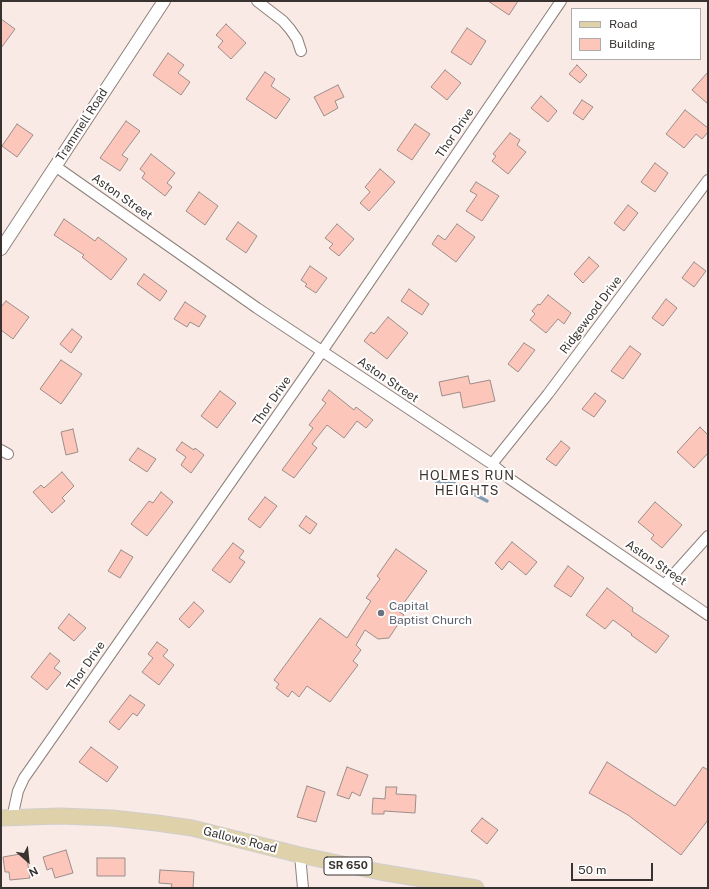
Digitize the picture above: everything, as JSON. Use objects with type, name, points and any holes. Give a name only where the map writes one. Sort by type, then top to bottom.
[{"type":"main road","name":"Gallows Road","points":[[6,818],[60,816],[112,818],[192,828],[300,855],[380,872],[476,888]]},
{"type":"street","name":"Trammell Road","points":[[1,249],[164,1]]},
{"type":"street","points":[[257,1],[283,21],[297,39],[301,51]]},
{"type":"street","name":"Thor Drive","points":[[6,818],[24,778],[322,351],[561,1]]},
{"type":"street","name":"Aston Street","points":[[55,166],[257,308],[492,464],[510,479],[665,584],[708,615]]},
{"type":"street","name":"Ridgewood Drive","points":[[492,464],[548,394],[708,180]]},
{"type":"street","points":[[665,584],[708,536]]},
{"type":"street","points":[[300,855],[303,888]]},
{"type":"building","points":[[488,1],[518,1],[509,15]]},
{"type":"building","points":[[1,19],[15,29],[1,48]]},
{"type":"building","points":[[226,24],[246,43],[231,59],[218,47],[223,41],[216,35]]},
{"type":"building","points":[[467,28],[486,41],[471,65],[451,52]]},
{"type":"building","points":[[168,53],[184,65],[178,73],[190,82],[181,95],[153,75]]},
{"type":"building","points":[[577,65],[587,75],[580,83],[569,74]]},
{"type":"building","points":[[445,70],[461,83],[447,100],[431,87]]},
{"type":"building","points":[[265,72],[275,79],[271,86],[290,99],[276,119],[246,99]]},
{"type":"building","points":[[708,72],[708,104],[692,90]]},
{"type":"building","points":[[338,85],[344,97],[335,101],[338,108],[324,116],[314,97]]},
{"type":"building","points":[[541,96],[557,111],[548,122],[531,108]]},
{"type":"building","points":[[582,100],[593,107],[583,120],[573,113]]},
{"type":"building","points":[[685,110],[708,128],[708,132],[702,139],[696,134],[684,148],[666,134]]},
{"type":"building","points":[[126,121],[140,131],[122,155],[128,159],[120,171],[100,158]]},
{"type":"building","points":[[17,124],[33,135],[17,157],[2,146]]},
{"type":"building","points":[[415,124],[430,134],[412,160],[397,150]]},
{"type":"building","points":[[510,133],[520,140],[517,145],[526,152],[508,174],[492,161],[496,156],[493,154]]},
{"type":"building","points":[[151,154],[175,173],[167,183],[172,187],[165,196],[142,178],[145,173],[140,169]]},
{"type":"building","points":[[655,163],[668,173],[655,192],[641,182]]},
{"type":"building","points":[[380,169],[395,182],[369,211],[360,203],[370,192],[365,187]]},
{"type":"building","points":[[476,182],[499,196],[482,221],[466,211],[477,195],[470,191]]},
{"type":"building","points":[[199,192],[218,206],[205,225],[186,211]]},
{"type":"building","points":[[628,205],[638,213],[624,231],[614,223]]},
{"type":"building","points":[[64,219],[95,241],[98,237],[127,259],[111,280],[82,257],[84,255],[54,235]]},
{"type":"building","points":[[238,222],[257,236],[246,253],[226,239]]},
{"type":"building","points":[[337,224],[354,239],[339,256],[329,248],[333,244],[325,238]]},
{"type":"building","points":[[457,224],[475,237],[456,262],[432,244],[438,235],[445,240]]},
{"type":"building","points":[[589,257],[599,266],[583,283],[574,274]]},
{"type":"building","points":[[694,262],[706,271],[694,287],[682,278]]},
{"type":"building","points":[[310,266],[327,278],[316,293],[305,286],[307,284],[301,280]]},
{"type":"building","points":[[144,274],[167,291],[160,301],[137,284]]},
{"type":"building","points":[[409,289],[429,304],[422,315],[401,301]]},
{"type":"building","points":[[548,295],[571,313],[564,324],[558,319],[546,333],[530,320],[535,314],[532,311],[538,304],[540,305]]},
{"type":"building","points":[[666,299],[677,308],[663,326],[652,318]]},
{"type":"building","points":[[6,301],[29,317],[13,339],[1,330],[1,307]]},
{"type":"building","points":[[185,302],[206,316],[199,327],[190,322],[187,327],[174,319]]},
{"type":"building","points":[[388,317],[408,333],[387,359],[364,341],[371,332],[374,334]]},
{"type":"building","points":[[72,329],[82,337],[71,353],[60,344]]},
{"type":"building","points":[[524,343],[535,350],[518,372],[508,364]]},
{"type":"building","points":[[630,346],[641,354],[623,379],[611,371]]},
{"type":"building","points":[[61,360],[82,374],[61,404],[40,389]]},
{"type":"building","points":[[468,376],[470,384],[490,380],[495,401],[463,408],[460,392],[442,396],[439,382]]},
{"type":"building","points":[[329,390],[354,410],[356,407],[373,420],[366,428],[357,421],[344,438],[327,425],[312,444],[317,448],[294,478],[282,470],[313,428],[309,425],[326,403],[322,400]]},
{"type":"building","points":[[220,391],[236,403],[217,428],[201,416]]},
{"type":"building","points":[[595,393],[606,401],[594,417],[582,409]]},
{"type":"building","points":[[700,427],[708,435],[708,453],[694,468],[677,452]]},
{"type":"building","points":[[73,429],[78,452],[66,455],[61,432]]},
{"type":"building","points":[[561,441],[570,448],[556,466],[546,459]]},
{"type":"building","points":[[182,442],[194,450],[195,448],[204,455],[191,473],[181,465],[186,457],[176,450]]},
{"type":"building","points":[[138,448],[156,459],[147,472],[129,460]]},
{"type":"building","points":[[62,472],[74,486],[62,498],[65,501],[52,513],[33,492],[41,485],[44,488]]},
{"type":"building","points":[[161,492],[173,502],[147,536],[131,524],[149,501],[153,503]]},
{"type":"building","points":[[265,497],[277,506],[260,528],[248,519]]},
{"type":"building","points":[[655,502],[682,525],[662,548],[651,539],[654,535],[638,522]]},
{"type":"building","points":[[306,516],[317,524],[310,534],[299,526]]},
{"type":"building","points":[[512,542],[537,562],[526,575],[509,561],[502,570],[495,563]]},
{"type":"building","points":[[233,543],[244,551],[239,558],[245,562],[230,583],[212,570]]},
{"type":"building","points":[[396,549],[427,571],[398,611],[404,615],[389,638],[378,639],[365,630],[356,645],[361,650],[353,661],[358,665],[330,702],[307,686],[299,697],[292,691],[288,697],[276,688],[279,684],[274,680],[320,618],[347,638],[371,601],[366,598],[380,579],[377,576]]},
{"type":"building","points":[[121,550],[133,557],[120,578],[108,571]]},
{"type":"building","points":[[568,566],[584,578],[571,597],[554,586]]},
{"type":"building","points":[[607,588],[633,608],[632,611],[669,636],[656,653],[613,620],[605,629],[586,615]]},
{"type":"building","points":[[194,602],[204,611],[189,628],[179,619]]},
{"type":"building","points":[[69,614],[86,628],[74,641],[58,628]]},
{"type":"building","points":[[157,642],[168,650],[163,656],[174,665],[159,685],[142,672],[153,658],[148,654]]},
{"type":"building","points":[[50,653],[60,661],[54,668],[61,673],[47,690],[31,677]]},
{"type":"building","points":[[130,695],[145,705],[137,716],[133,713],[119,730],[109,722]]},
{"type":"building","points":[[91,747],[118,767],[107,782],[79,762]]},
{"type":"building","points":[[607,762],[675,806],[703,767],[708,770],[708,820],[681,855],[628,815],[589,793]]},
{"type":"building","points":[[347,767],[368,775],[360,796],[352,792],[349,799],[337,795]]},
{"type":"building","points":[[307,786],[325,792],[316,822],[297,817]]},
{"type":"building","points":[[386,787],[397,787],[396,794],[416,795],[415,813],[384,811],[384,814],[372,814],[373,798],[385,799]]},
{"type":"building","points":[[482,818],[498,830],[487,844],[471,831]]},
{"type":"building","points":[[66,850],[73,873],[55,878],[52,868],[47,870],[43,857]]},
{"type":"building","points":[[26,853],[30,878],[10,880],[9,872],[5,872],[3,857]]},
{"type":"building","points":[[97,858],[125,858],[125,876],[97,876]]},
{"type":"building","points":[[160,870],[194,872],[193,888],[171,888],[172,884],[159,883]]},
{"type":"waterway","points":[[436,481],[453,483],[487,501]]},
{"type":"place","name":"Capital Baptist Church","points":[[381,613]]},
{"type":"district","name":"HOLMES RUN HEIGHTS","points":[[467,484]]}]
